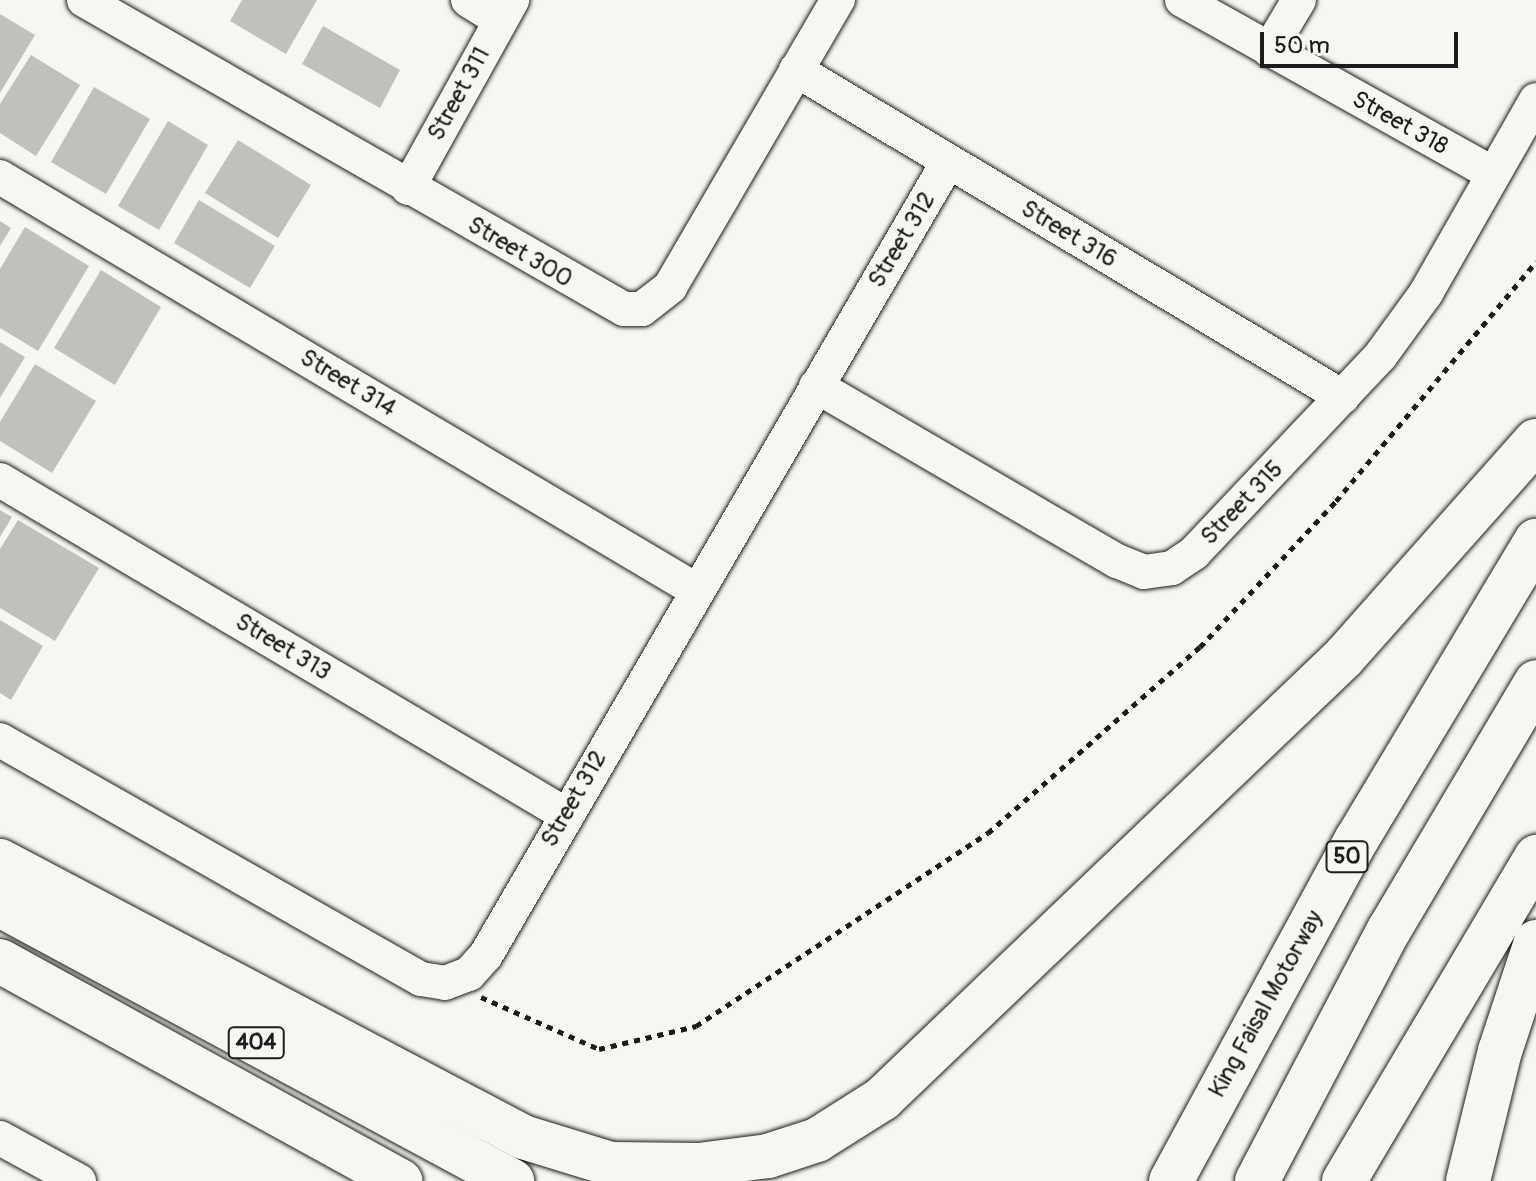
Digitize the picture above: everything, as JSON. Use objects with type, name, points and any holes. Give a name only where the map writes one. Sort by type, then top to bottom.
[{"type":"main road","points":[[0,861],[523,1137],[611,1164],[699,1165],[768,1156],[817,1140],[882,1099],[1344,657],[1536,441]]},
{"type":"main road","name":"King Faisal Motorway","points":[[1171,1181],[1357,839],[1536,541]]},
{"type":"main road","points":[[1257,1181],[1403,905],[1536,682]]},
{"type":"main road","points":[[1344,1181],[1536,857]]},
{"type":"main road","name":"404","points":[[0,905],[512,1181]]},
{"type":"main road","points":[[1468,1181],[1500,1051],[1536,942]]},
{"type":"main road","name":"404","points":[[0,961],[400,1181]]},
{"type":"main road","points":[[0,992],[352,1181]]},
{"type":"street","name":"Street 300","points":[[84,0],[607,302],[642,309],[670,287],[838,0]]},
{"type":"street","points":[[468,0],[506,10]]},
{"type":"street","name":"Street 318","points":[[1182,0],[1493,174]]},
{"type":"street","points":[[1269,50],[1299,0]]},
{"type":"street","name":"Street 311","points":[[408,188],[506,10]]},
{"type":"street","name":"Street 316","points":[[796,70],[1343,397]]},
{"type":"street","name":"Street 315","points":[[816,386],[1117,561],[1144,572],[1184,562],[1343,397],[1426,293],[1536,100]]},
{"type":"street","name":"Street 312","points":[[457,980],[478,966],[948,162]]},
{"type":"street","name":"Street 314","points":[[0,177],[696,590]]},
{"type":"street","name":"Street 313","points":[[0,480],[565,814]]},
{"type":"street","points":[[0,740],[421,979],[457,980]]},
{"type":"street","points":[[0,1138],[79,1181]]},
{"type":"path","points":[[457,980],[496,1007],[599,1049],[696,1026],[798,961],[988,833],[1200,647],[1336,501],[1536,262]]},
{"type":"building","points":[[242,0],[317,0],[286,54],[230,21]]},
{"type":"building","points":[[0,14],[35,35],[0,93]]},
{"type":"building","points":[[323,26],[400,70],[380,108],[302,64]]},
{"type":"building","points":[[31,55],[80,85],[36,156],[0,133],[0,104]]},
{"type":"building","points":[[94,87],[150,119],[106,194],[51,162]]},
{"type":"building","points":[[168,121],[208,145],[159,230],[118,206]]},
{"type":"building","points":[[238,140],[311,185],[278,238],[205,193]]},
{"type":"building","points":[[199,200],[275,246],[250,288],[174,243]]},
{"type":"building","points":[[0,221],[11,228],[0,246]]},
{"type":"building","points":[[25,227],[89,266],[38,351],[0,328],[0,269]]},
{"type":"building","points":[[101,270],[161,307],[115,385],[54,348]]},
{"type":"building","points":[[0,342],[25,357],[0,398]]},
{"type":"building","points":[[35,364],[96,401],[52,473],[0,441],[0,422]]},
{"type":"building","points":[[0,510],[12,517],[0,537]]},
{"type":"building","points":[[18,520],[99,568],[55,641],[0,608],[0,549]]},
{"type":"building","points":[[0,620],[43,646],[11,700],[0,693]]}]
